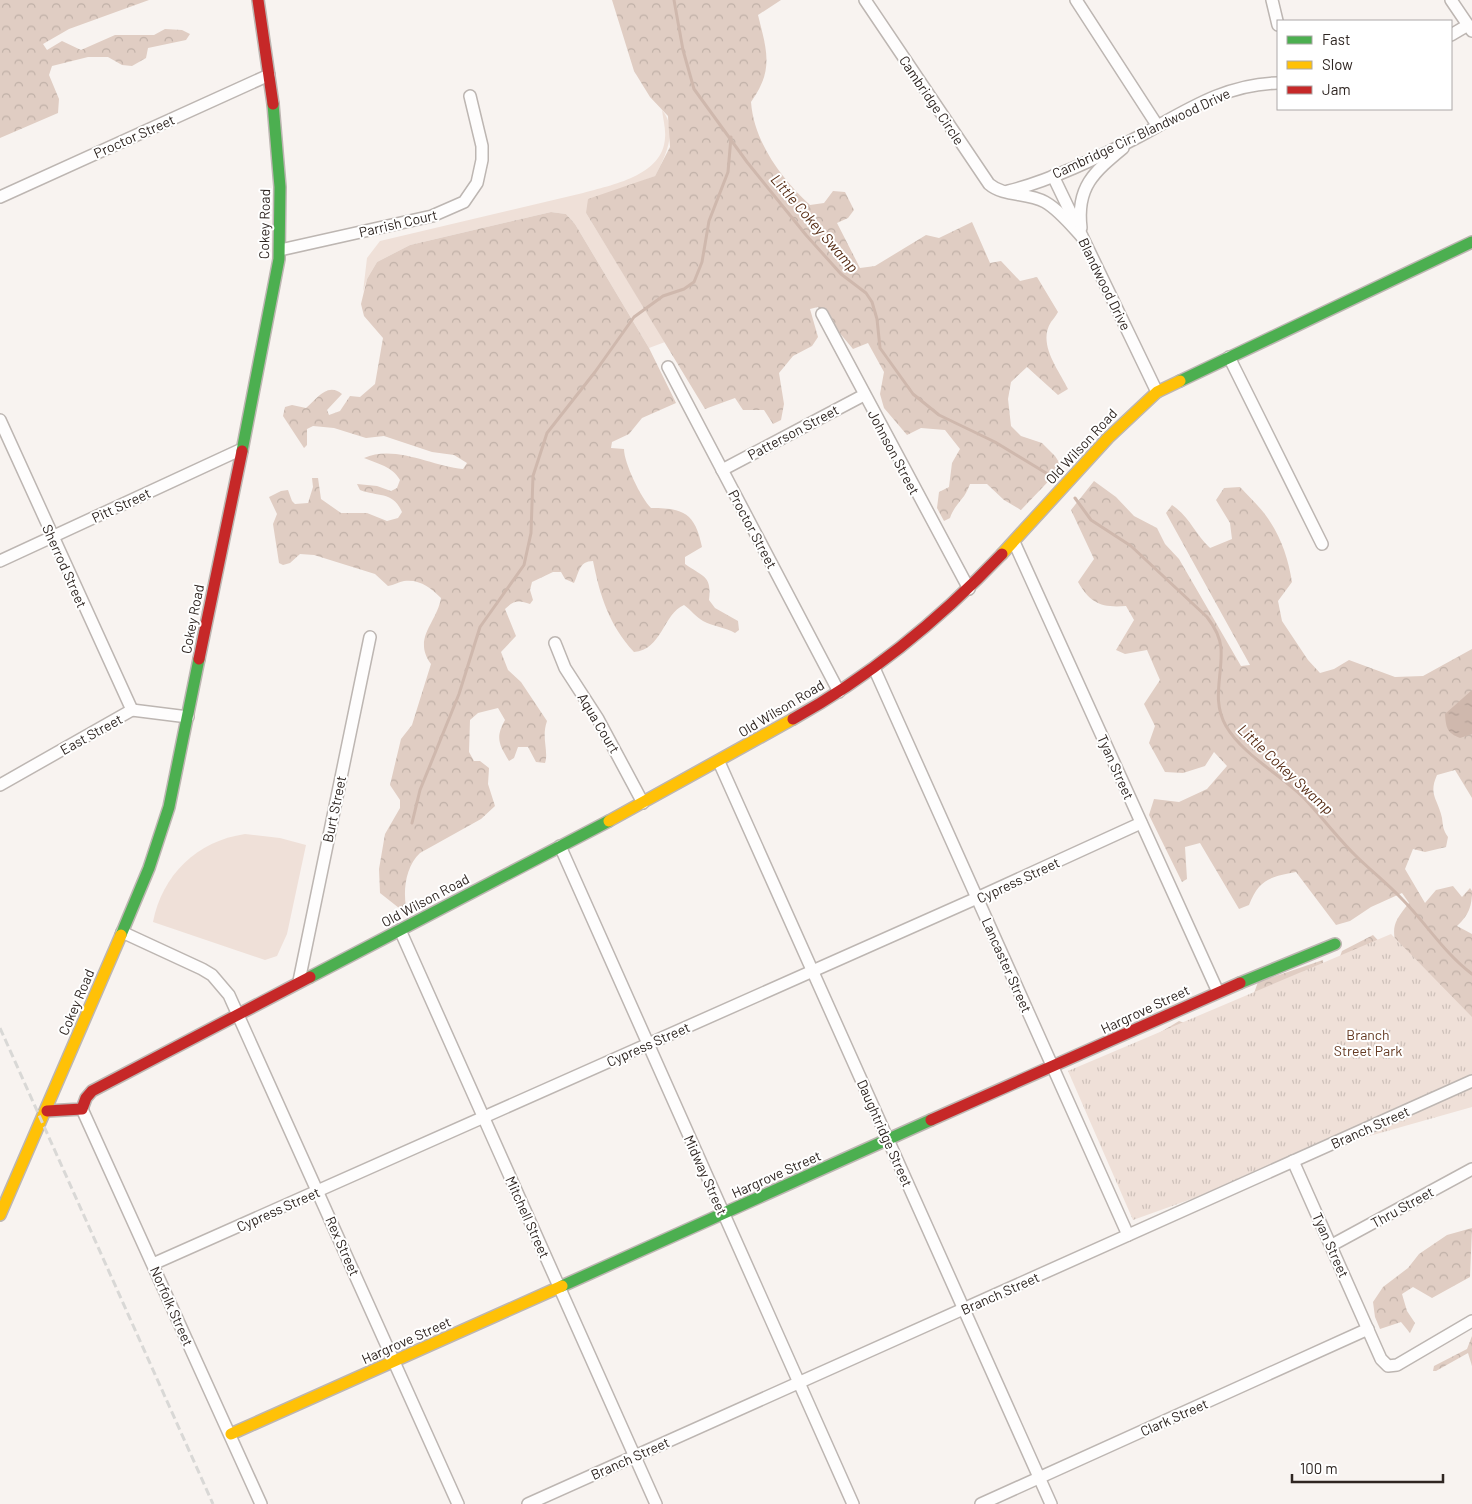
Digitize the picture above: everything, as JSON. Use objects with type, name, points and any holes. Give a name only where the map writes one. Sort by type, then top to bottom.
[{"type":"street","name":"Cambridge Circle","points":[[865,0],[989,184],[997,191],[1044,201],[1063,216],[1082,237]]},
{"type":"street","points":[[1076,0],[1157,125]]},
{"type":"street","points":[[1272,0],[1277,21]]},
{"type":"street","points":[[1451,0],[1470,28],[1452,35]]},
{"type":"street","name":"Cokey Road","points":[[2,1207],[47,1111],[164,827],[188,717],[277,281],[280,250],[279,163],[262,1]]},
{"type":"street","name":"Proctor Street","points":[[0,197],[269,75]]},
{"type":"street","name":"Cambridge Cir; Blandwood Drive","points":[[1006,192],[1053,176],[1235,88],[1254,83],[1277,83]]},
{"type":"street","name":"Parrish Court","points":[[280,250],[432,216],[464,202],[477,183],[482,160],[482,146],[470,96]]},
{"type":"street","points":[[1082,237],[1080,210],[1085,186],[1097,170],[1137,137]]},
{"type":"street","name":"Blandwood Drive","points":[[1053,176],[1157,392]]},
{"type":"street","name":"Old Wilson Road","points":[[82,1109],[86,1098],[92,1091],[239,1015],[299,981],[643,803],[719,762],[838,692],[905,645],[970,588],[1108,438],[1157,392],[1472,242]]},
{"type":"street","name":"Johnson Street","points":[[822,314],[864,395],[970,588]]},
{"type":"street","points":[[1229,357],[1322,544]]},
{"type":"street","name":"Proctor Street","points":[[668,367],[838,692]]},
{"type":"street","name":"Patterson Street","points":[[722,470],[864,395]]},
{"type":"street","name":"Sherrod Street","points":[[0,420],[132,710]]},
{"type":"street","name":"Pitt Street","points":[[0,560],[242,449]]},
{"type":"street","name":"Tyan Street","points":[[1014,542],[1218,992]]},
{"type":"street","name":"Burt Street","points":[[299,981],[370,637]]},
{"type":"street","name":"Aqua Court","points":[[555,643],[565,668],[598,719],[643,803]]},
{"type":"street","name":"Lancaster Street","points":[[874,668],[1128,1235]]},
{"type":"street","name":"East Street","points":[[0,785],[132,710],[188,717]]},
{"type":"street","name":"Daughtridge Street","points":[[719,762],[1051,1504]]},
{"type":"street","name":"Cypress Street","points":[[153,1264],[977,898],[1141,823]]},
{"type":"street","name":"Midway Street","points":[[560,846],[853,1504]]},
{"type":"street","name":"Mitchell Street","points":[[400,930],[656,1504]]},
{"type":"street","name":"Rex Street","points":[[122,932],[188,961],[212,975],[229,996],[458,1504]]},
{"type":"street","name":"Hargrove Street","points":[[231,1434],[1218,992],[1334,944]]},
{"type":"street","name":"Branch Street","points":[[528,1504],[1472,1081]]},
{"type":"street","points":[[47,1111],[82,1109]]},
{"type":"street","name":"Norfolk Street","points":[[82,1109],[231,1434],[261,1504]]},
{"type":"street","name":"Tyan Street","points":[[1293,1161],[1332,1245],[1381,1359],[1388,1366],[1397,1365],[1472,1321]]},
{"type":"street","name":"Thru Street","points":[[1332,1245],[1472,1169]]},
{"type":"street","name":"Clark Street","points":[[981,1504],[1368,1329]]},
{"type":"green space","points":[[0,0],[149,0],[69,29],[43,44],[47,50],[62,41],[81,50],[115,35],[154,35],[165,29],[182,30],[190,34],[186,40],[148,48],[146,58],[132,66],[122,65],[108,57],[88,57],[52,66],[49,75],[59,99],[58,113],[0,138]]},
{"type":"green space","points":[[612,0],[781,0],[758,15],[766,50],[766,70],[758,91],[751,102],[757,131],[779,171],[810,205],[824,203],[833,191],[845,192],[854,210],[848,218],[837,223],[860,268],[875,266],[926,235],[939,238],[972,222],[990,263],[1001,261],[1020,281],[1037,277],[1058,312],[1047,330],[1046,339],[1051,357],[1068,389],[1058,395],[1027,367],[1011,382],[1008,399],[1011,426],[1021,436],[1042,443],[1055,456],[1062,467],[1021,510],[1004,500],[987,484],[970,484],[950,518],[944,521],[937,508],[939,492],[949,487],[952,463],[960,449],[945,430],[921,428],[907,435],[884,408],[880,394],[884,372],[868,343],[853,349],[818,307],[810,309],[818,337],[812,346],[793,356],[779,373],[784,404],[781,420],[773,424],[764,410],[743,410],[735,398],[705,409],[586,213],[588,199],[655,176],[670,147],[668,116],[650,97],[634,71]]},
{"type":"green space","points":[[662,110],[667,118],[670,135],[666,152],[655,176],[624,188],[586,213],[665,342],[649,348],[575,224],[566,214],[551,212],[410,245],[377,262],[367,279],[363,292],[367,258],[380,241],[583,193],[621,182],[646,170],[655,162],[662,151],[665,128]]},
{"type":"green space","points":[[551,212],[566,214],[575,224],[649,348],[676,403],[642,418],[629,434],[612,442],[611,448],[624,449],[634,480],[651,508],[680,511],[696,527],[702,547],[685,557],[685,564],[705,578],[709,586],[709,600],[715,608],[738,621],[739,630],[735,633],[707,623],[698,618],[684,605],[671,616],[657,639],[651,645],[643,650],[634,652],[625,642],[607,610],[602,598],[593,561],[582,565],[574,583],[565,579],[561,572],[553,572],[532,582],[530,590],[533,600],[530,604],[517,602],[505,609],[516,636],[501,652],[508,670],[521,682],[547,721],[545,727],[545,763],[536,762],[528,747],[518,747],[514,758],[509,761],[500,741],[499,736],[505,720],[498,708],[478,713],[470,720],[469,752],[474,761],[480,761],[489,768],[488,784],[495,806],[481,819],[420,853],[415,858],[407,878],[406,907],[399,908],[380,893],[379,869],[385,834],[400,808],[400,800],[390,785],[401,739],[412,725],[431,664],[426,655],[425,638],[441,598],[429,588],[415,581],[404,581],[388,586],[375,574],[314,555],[300,554],[290,563],[283,565],[279,563],[273,524],[277,514],[269,497],[288,490],[295,504],[308,503],[313,487],[312,478],[318,478],[321,499],[341,513],[367,513],[387,521],[398,518],[402,512],[398,505],[390,498],[360,490],[357,484],[377,486],[391,491],[397,488],[400,480],[389,468],[364,458],[388,453],[463,469],[467,463],[454,455],[432,452],[384,436],[366,438],[334,428],[313,426],[307,429],[307,445],[304,448],[283,416],[285,407],[292,405],[306,408],[322,393],[332,390],[337,391],[342,394],[327,410],[329,415],[340,411],[350,396],[360,397],[375,384],[383,338],[364,316],[361,304],[367,279],[377,262],[410,245]]},
{"type":"green space","points":[[1094,481],[1116,497],[1134,516],[1157,528],[1165,544],[1179,559],[1241,666],[1250,665],[1166,513],[1172,505],[1188,520],[1210,548],[1232,539],[1230,523],[1216,500],[1224,488],[1240,487],[1275,529],[1286,555],[1292,582],[1278,601],[1282,621],[1308,660],[1320,673],[1334,669],[1349,660],[1395,677],[1423,676],[1472,649],[1472,798],[1455,770],[1437,775],[1433,787],[1444,830],[1448,837],[1446,847],[1425,852],[1413,849],[1405,869],[1425,903],[1436,890],[1453,886],[1462,897],[1470,888],[1472,891],[1469,910],[1457,926],[1472,934],[1472,1030],[1116,1059],[1179,1021],[1193,1026],[1250,1004],[1258,982],[1323,960],[1324,977],[1332,978],[1342,951],[1373,935],[1388,951],[1398,955],[1394,927],[1409,903],[1402,893],[1371,907],[1350,921],[1336,925],[1296,872],[1272,878],[1261,884],[1249,905],[1239,909],[1200,843],[1185,847],[1187,879],[1182,882],[1149,815],[1154,799],[1179,802],[1207,789],[1227,766],[1214,752],[1205,766],[1183,773],[1165,772],[1149,743],[1155,726],[1144,704],[1160,680],[1147,650],[1125,654],[1116,650],[1134,620],[1126,606],[1110,606],[1097,603],[1087,595],[1078,582],[1094,559],[1071,510]]},
{"type":"green space","points":[[245,834],[280,838],[306,845],[287,934],[277,956],[265,960],[153,922],[164,889],[184,863],[212,844]]},
{"type":"green space","name":"Branch Street Park","points":[[1391,934],[1472,1017],[1472,1107],[1281,1161],[1250,1178],[1133,1220],[1068,1071]]},
{"type":"green space","points":[[1472,1228],[1470,1277],[1432,1298],[1413,1287],[1402,1294],[1407,1311],[1415,1323],[1410,1333],[1401,1322],[1380,1329],[1375,1317],[1373,1302],[1383,1287],[1408,1268],[1419,1254],[1447,1235]]},
{"type":"green space","points":[[1472,1336],[1472,1366],[1468,1353],[1433,1371],[1434,1366],[1467,1349]]},
{"type":"water","points":[[1472,690],[1472,734],[1460,738],[1452,734],[1448,729],[1445,714]]},
{"type":"waterway","name":"Little Cokey Swamp","points":[[674,0],[683,50],[694,89],[747,162],[806,235],[841,274],[866,293],[872,302],[877,319],[880,348],[913,394],[939,415],[995,442],[1051,476]]},
{"type":"waterway","points":[[412,823],[420,790],[459,694],[480,627],[524,565],[531,533],[533,476],[547,433],[595,372],[634,317],[663,296],[684,289],[694,282],[702,262],[709,221],[728,172],[731,137]]},
{"type":"waterway","name":"Little Cokey Swamp","points":[[1075,498],[1091,520],[1131,546],[1207,617],[1212,624],[1218,635],[1221,648],[1219,707],[1226,726],[1233,736],[1252,755],[1295,789],[1348,848],[1411,908],[1453,957],[1472,974]]},
{"type":"railway","points":[[0,1028],[213,1504]]},
{"type":"traffic: fast","points":[[242,451],[279,259],[280,187],[273,104]]},
{"type":"traffic: fast","points":[[1180,381],[1472,242]]},
{"type":"traffic: fast","points":[[121,935],[149,868],[169,807],[199,659]]},
{"type":"traffic: fast","points":[[310,977],[609,821]]},
{"type":"traffic: fast","points":[[1240,983],[1335,944]]},
{"type":"traffic: fast","points":[[562,1286],[931,1120]]},
{"type":"traffic: slow","points":[[1002,554],[1108,438],[1157,392],[1180,381]]},
{"type":"traffic: slow","points":[[609,821],[793,719]]},
{"type":"traffic: slow","points":[[0,1215],[121,935]]},
{"type":"traffic: slow","points":[[231,1434],[562,1286]]},
{"type":"traffic: jam","points":[[258,0],[273,104]]},
{"type":"traffic: jam","points":[[199,659],[242,451]]},
{"type":"traffic: jam","points":[[793,719],[850,684],[904,645],[954,601],[1002,554]]},
{"type":"traffic: jam","points":[[47,1111],[82,1109],[86,1098],[92,1091],[310,977]]},
{"type":"traffic: jam","points":[[931,1120],[1240,983]]}]
